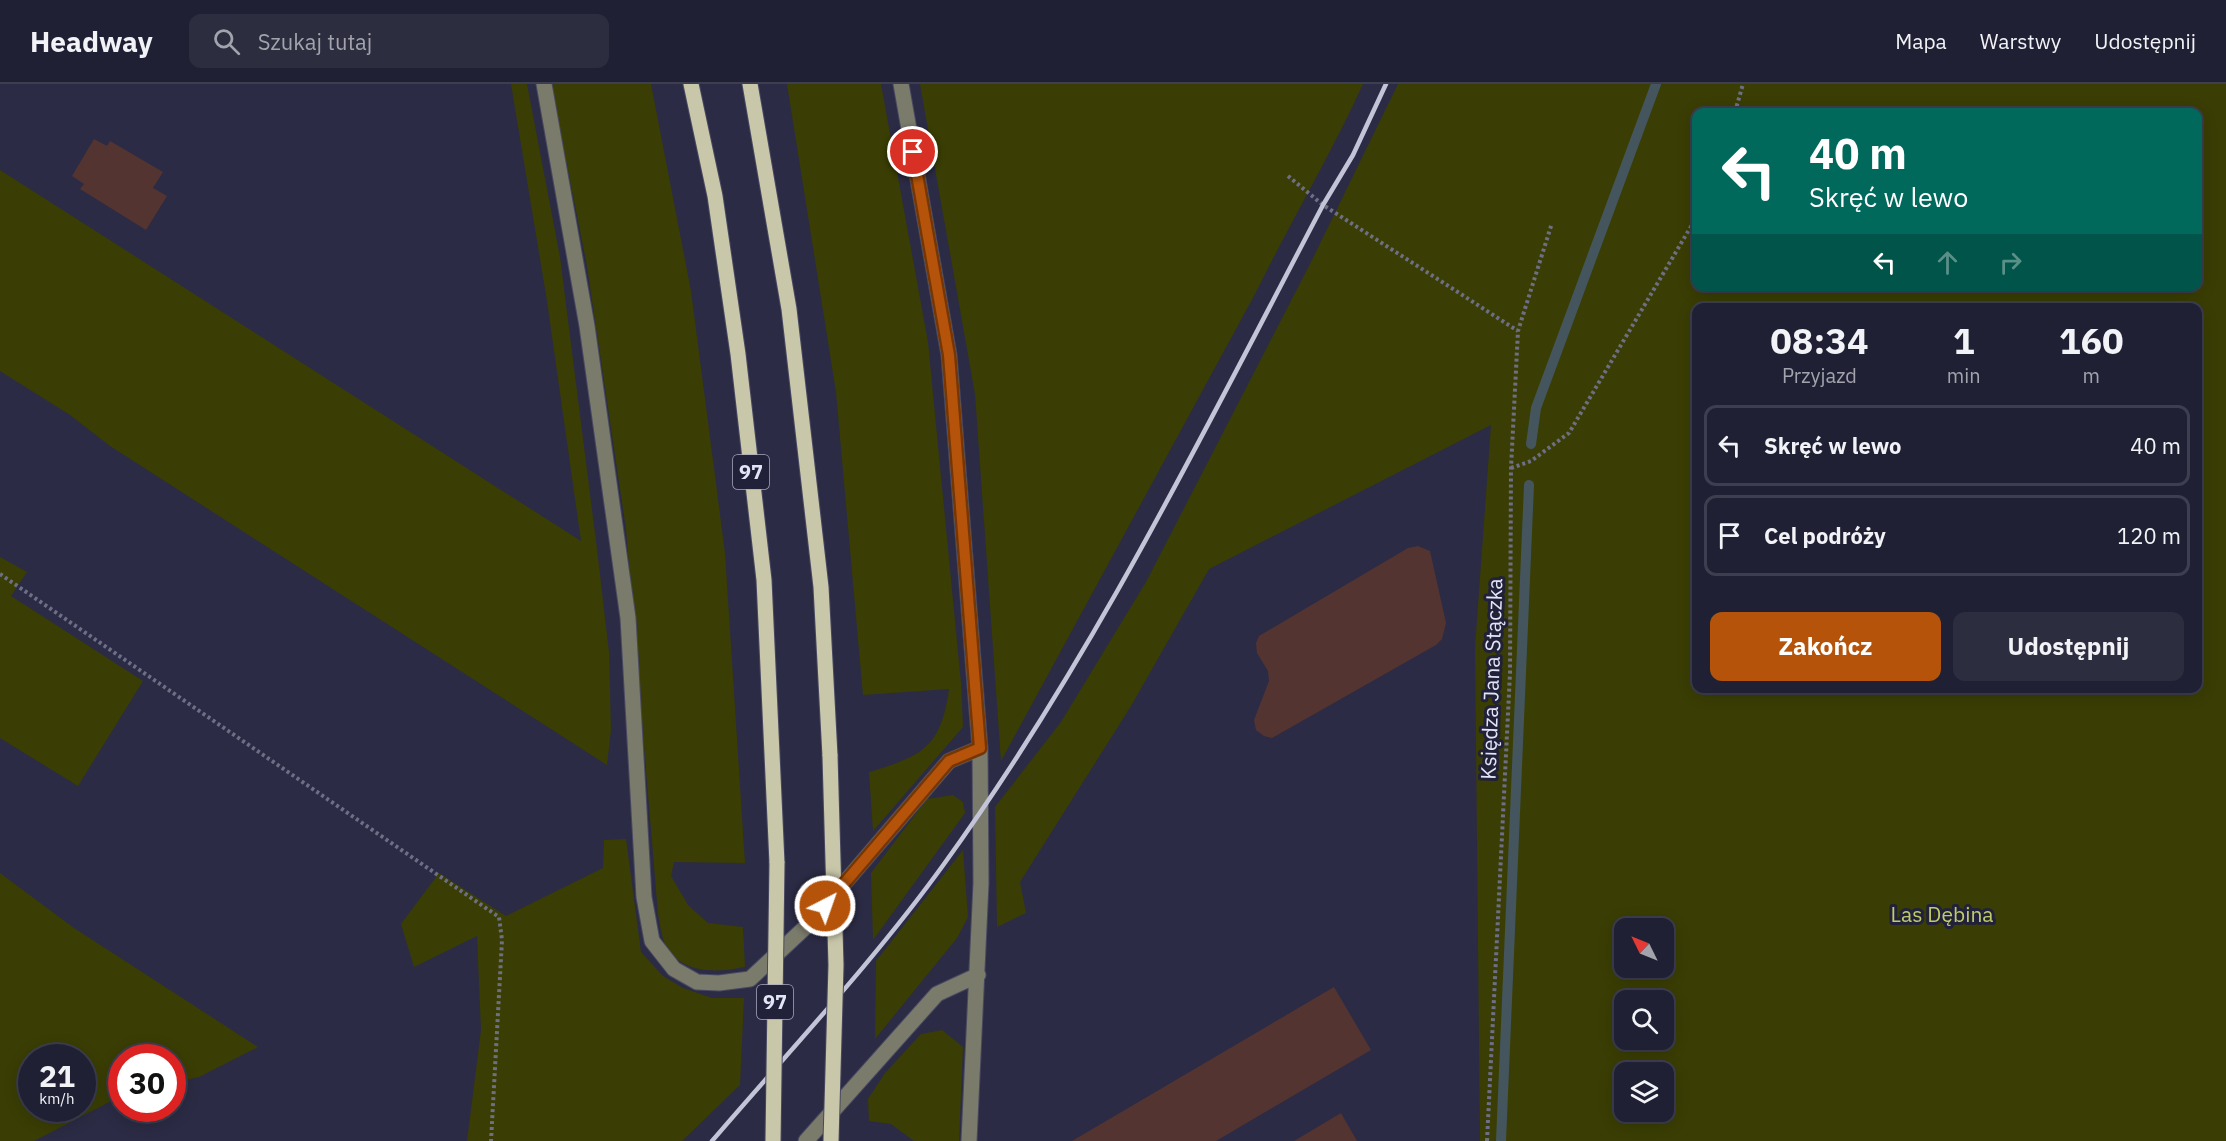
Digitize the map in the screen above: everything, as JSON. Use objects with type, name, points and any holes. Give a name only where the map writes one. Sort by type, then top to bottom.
[{"type":"main road","name":"97","points":[[691,84],[715,196],[738,354],[764,580],[777,863],[773,1141]]},
{"type":"main road","points":[[750,84],[789,309],[821,587],[830,756],[836,965],[831,1141]]},
{"type":"street","points":[[544,84],[587,326],[628,618],[644,897],[652,940],[674,969],[697,981],[719,983],[750,979],[811,922],[949,761],[980,748]]},
{"type":"street","points":[[901,84],[949,355],[980,748],[981,883],[969,1141]]},
{"type":"street","points":[[806,1141],[937,994],[978,975]]},
{"type":"path","points":[[1736,108],[1743,84]]},
{"type":"path","points":[[1288,176],[1323,205],[1518,331]]},
{"type":"path","name":"Księdza Jana Stączka","points":[[1487,1141],[1510,673],[1511,468],[1518,331],[1552,223]]},
{"type":"path","points":[[1511,468],[1531,461],[1569,433],[1692,225]]},
{"type":"path","points":[[0,574],[499,916],[502,940],[491,1141]]},
{"type":"green space","points":[[511,84],[527,84],[560,257],[609,652],[611,730],[607,765],[110,446],[70,415],[0,371],[0,170],[581,541],[547,301]]},
{"type":"green space","points":[[551,84],[651,84],[691,291],[725,553],[745,863],[674,862],[671,876],[688,905],[708,923],[743,927],[745,967],[704,970],[684,964],[668,950],[661,932],[626,529],[587,266]]},
{"type":"green space","points":[[787,84],[881,84],[928,342],[961,683],[963,727],[873,831],[869,772],[903,760],[926,746],[941,724],[949,689],[863,695],[836,392]]},
{"type":"green space","points":[[920,84],[1363,84],[1255,294],[1001,761],[975,394]]},
{"type":"green space","name":"Las Dębina","points":[[1398,84],[2226,84],[2226,1141],[1480,1141],[1475,647],[1491,425],[1209,569],[1131,706],[1020,882],[1026,913],[997,927],[995,807],[1061,722],[1146,582],[1310,264]]},
{"type":"green space","points":[[0,557],[27,572],[11,596],[143,681],[78,786],[0,738]]},
{"type":"green space","points":[[953,795],[963,802],[965,813],[873,940],[871,873],[927,799]]},
{"type":"green space","points":[[626,839],[641,952],[663,976],[683,988],[712,998],[744,998],[740,1085],[682,1141],[467,1141],[481,1030],[477,936],[414,967],[401,924],[439,873],[506,916],[603,868],[604,840]]},
{"type":"green space","points":[[963,850],[968,917],[957,938],[875,1039],[876,961]]},
{"type":"green space","points":[[0,873],[74,928],[258,1047],[199,1077],[186,1080],[186,1044],[108,1044],[108,1103],[96,1109],[96,1044],[18,1044],[18,1122],[71,1122],[34,1141],[0,1141]]},
{"type":"green space","points":[[942,1030],[963,1047],[959,1141],[914,1141],[891,1124],[869,1121],[868,1099],[885,1073],[921,1034]]},
{"type":"building","points":[[94,139],[107,146],[110,141],[163,172],[153,188],[167,196],[146,230],[80,189],[84,184],[72,176]]},
{"type":"building","points":[[1418,546],[1430,551],[1446,623],[1442,639],[1436,645],[1272,738],[1256,730],[1254,720],[1269,681],[1268,671],[1257,653],[1256,643],[1259,636],[1408,548]]},
{"type":"building","points":[[1334,987],[1371,1050],[1216,1141],[1072,1141]]},
{"type":"building","points":[[1341,1113],[1357,1141],[1294,1141]]},
{"type":"waterway","points":[[1531,444],[1536,408],[1656,84]]},
{"type":"waterway","points":[[1501,1141],[1529,485]]},
{"type":"railway","points":[[712,1141],[889,935],[944,864],[998,786],[1098,624],[1191,458],[1323,205],[1353,155],[1386,84]]},
{"type":"route","points":[[825,906],[949,761],[980,748],[967,552],[949,355],[913,152]]}]
